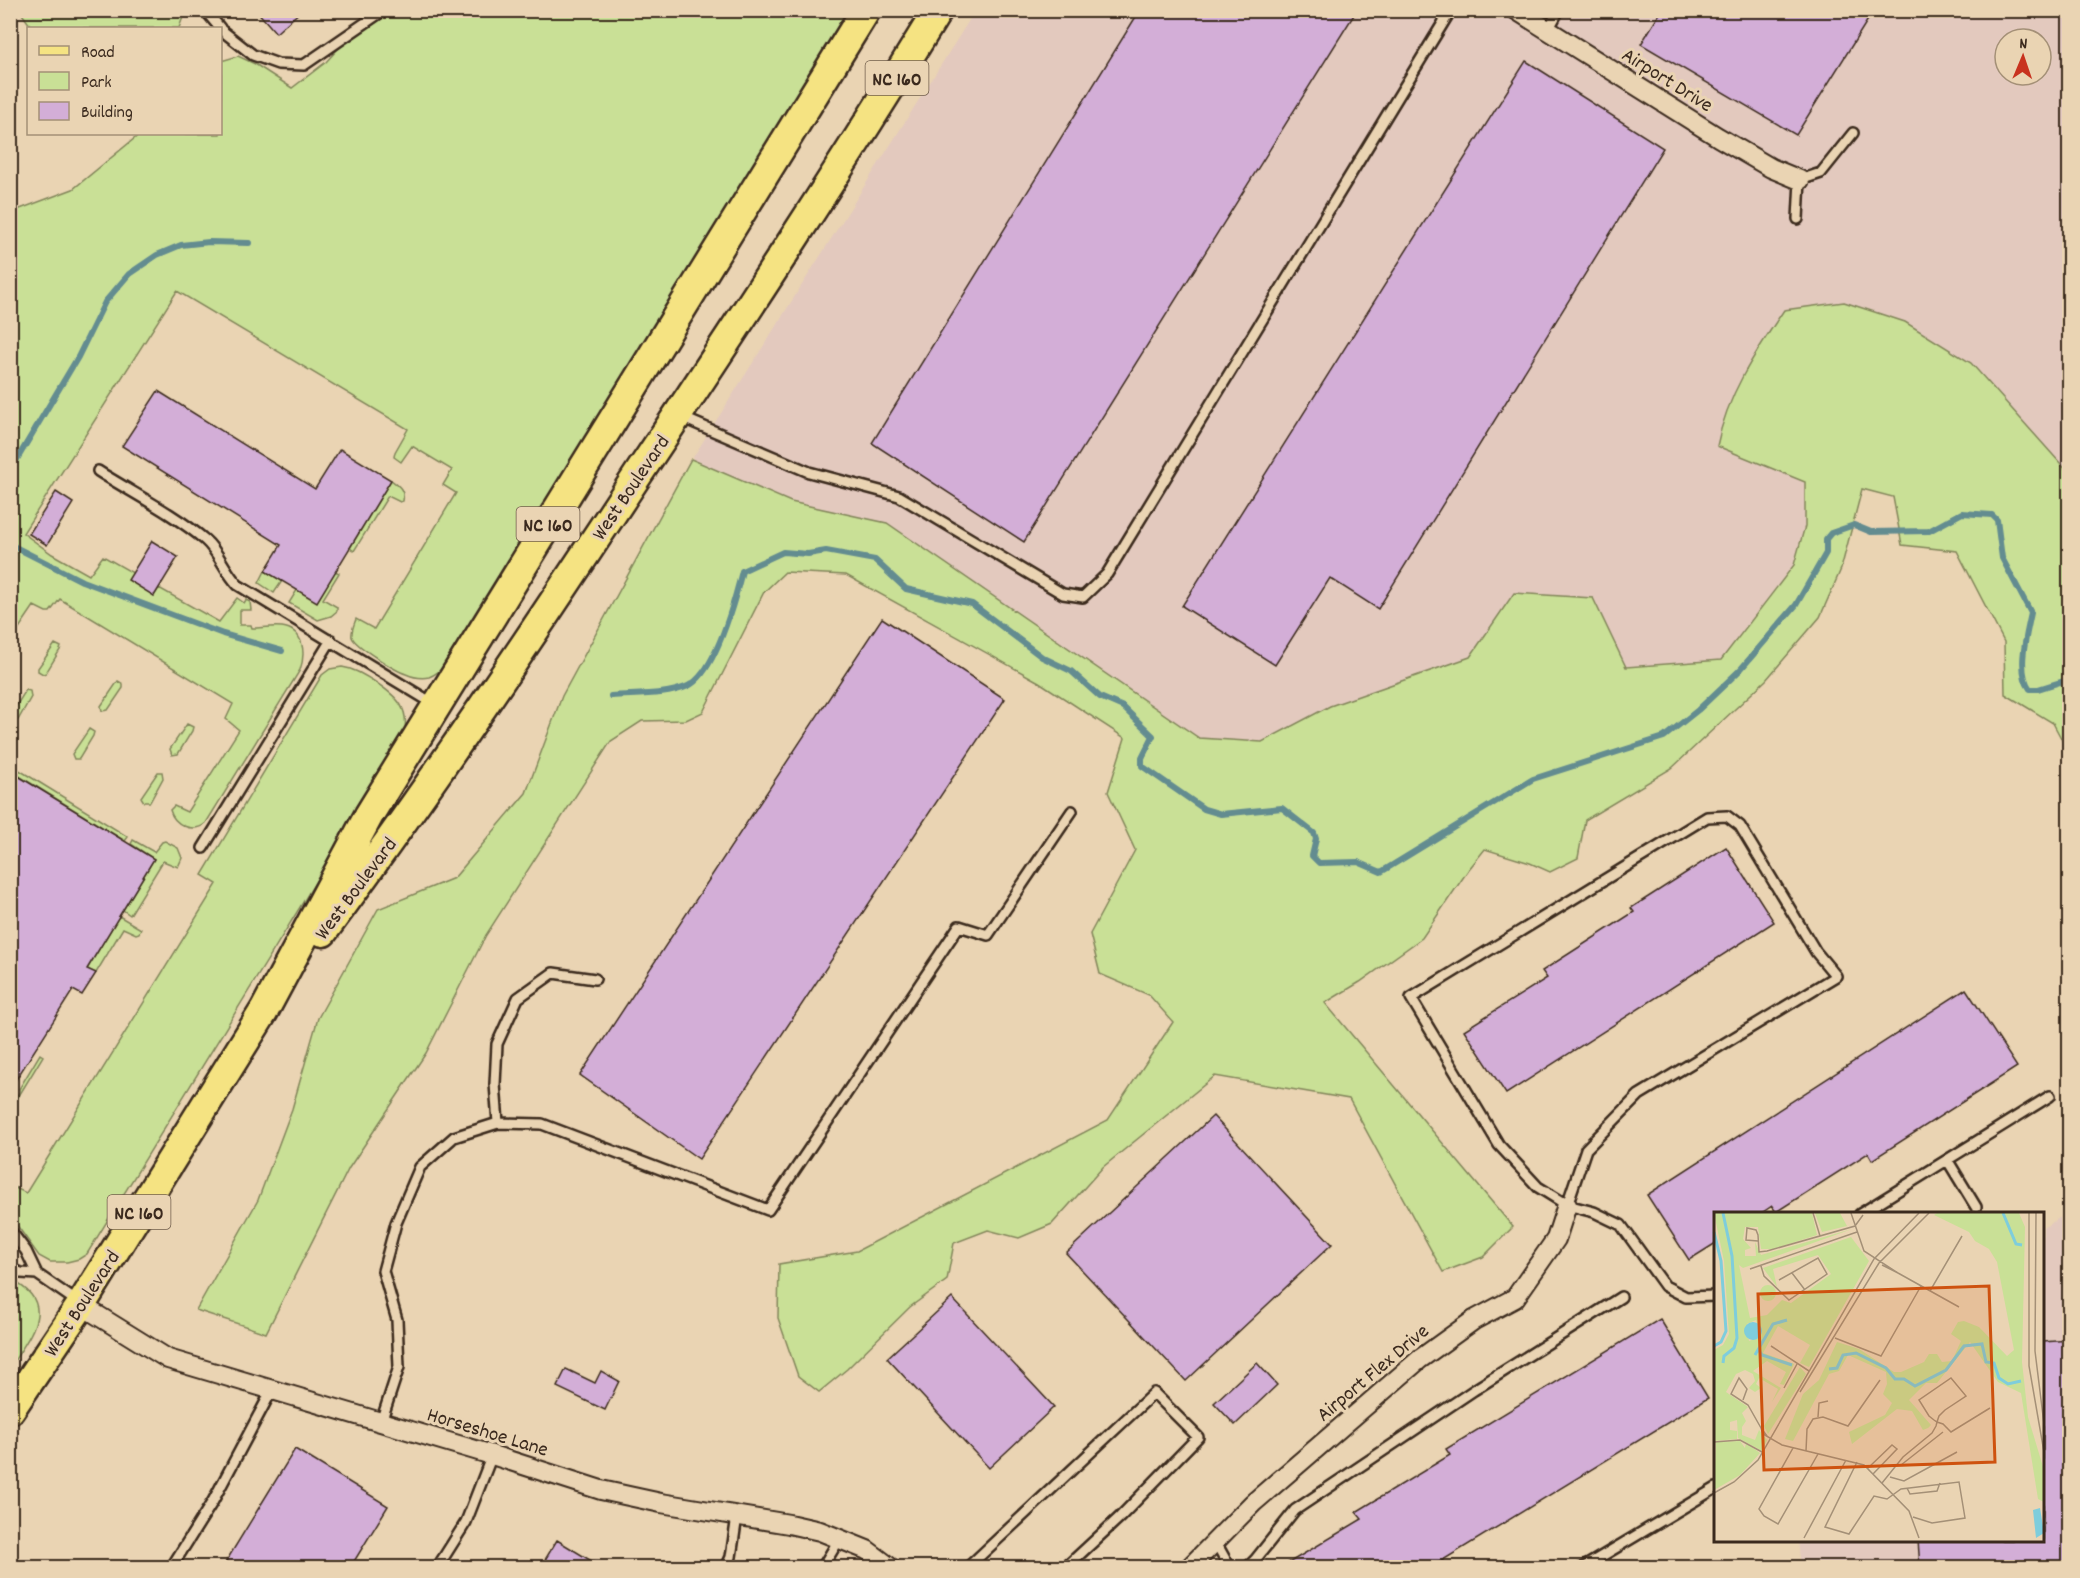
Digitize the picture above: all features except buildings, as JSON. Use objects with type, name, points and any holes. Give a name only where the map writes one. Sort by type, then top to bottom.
[{"type":"main road","name":"West Boulevard","points":[[10,1410],[81,1305],[264,1011],[369,815],[866,10]]},
{"type":"main road","name":"West Boulevard","points":[[264,1011],[399,830],[558,595],[871,120],[938,10]]},
{"type":"street","name":"Airport Drive","points":[[1516,10],[1754,158],[1800,180]]},
{"type":"street","name":"Airport Flex Drive","points":[[1189,1568],[1253,1503],[1420,1359],[1474,1320],[1515,1298],[1556,1239],[1567,1205]]},
{"type":"street","name":"Horseshoe Lane","points":[[81,1305],[168,1359],[492,1455],[601,1490],[820,1531],[867,1550],[891,1568]]},
{"type":"lane","points":[[205,10],[218,27]]},
{"type":"lane","points":[[222,31],[253,55],[278,64],[304,64],[384,10]]},
{"type":"lane","points":[[677,416],[809,472],[899,495],[1063,594],[1083,597],[1107,574],[1451,10]]},
{"type":"lane","points":[[1548,30],[1560,10]]},
{"type":"lane","points":[[1798,219],[1800,180],[1821,173],[1853,133]]},
{"type":"lane","points":[[98,471],[186,526],[207,542],[229,576],[238,585],[436,706]]},
{"type":"lane","points":[[203,848],[331,640]]},
{"type":"lane","points":[[381,1422],[399,1367],[397,1320],[383,1271],[396,1223],[420,1167],[454,1137],[498,1123],[542,1124],[768,1210],[959,926],[988,935],[1072,811]]},
{"type":"lane","points":[[1567,1205],[1586,1149],[1639,1095],[1836,976],[1816,952],[1740,826],[1727,816],[1707,817],[1411,998],[1499,1146],[1538,1187],[1567,1205],[1594,1212],[1621,1225],[1665,1286],[1686,1297],[1714,1296]]},
{"type":"lane","points":[[498,1123],[495,1084],[497,1044],[518,998],[553,973],[595,979]]},
{"type":"lane","points":[[1863,1212],[2050,1096]]},
{"type":"lane","points":[[1948,1161],[1976,1207]]},
{"type":"lane","points":[[10,1230],[26,1251],[37,1274],[81,1305]]},
{"type":"lane","points":[[10,1269],[21,1273],[37,1274]]},
{"type":"lane","points":[[1247,1568],[1256,1560],[1295,1510],[1474,1390],[1621,1297]]},
{"type":"lane","points":[[171,1568],[213,1501],[272,1390]]},
{"type":"lane","points":[[967,1568],[1154,1393],[1198,1437],[1065,1568]]},
{"type":"lane","points":[[437,1568],[466,1522],[492,1455]]},
{"type":"lane","points":[[1582,1568],[1714,1489]]},
{"type":"lane","points":[[726,1568],[731,1557],[737,1516]]},
{"type":"lane","points":[[822,1568],[840,1538]]},
{"type":"lane","points":[[1215,1541],[1230,1568]]},
{"type":"shaded area","points":[[975,11],[2069,11],[2069,473],[1971,363],[1805,481],[1805,527],[1794,565],[1721,660],[1626,667],[1593,598],[1514,593],[1470,657],[1330,706],[1262,742],[1199,738],[887,523],[791,502],[692,459]]},
{"type":"shaded area","points":[[2069,1212],[2069,1567],[1801,1567],[1798,1542],[2044,1542],[2044,1227]]},
{"type":"green space","points":[[20,11],[180,11],[183,17],[179,27],[31,27]]},
{"type":"green space","points":[[385,11],[853,11],[451,660],[432,676],[417,677],[394,668],[360,646],[352,637],[352,632],[356,619],[374,629],[456,493],[443,485],[452,470],[412,446],[401,462],[394,457],[395,452],[408,429],[177,291],[23,533],[52,554],[89,575],[103,556],[133,573],[154,596],[159,588],[219,622],[237,598],[244,603],[246,600],[250,602],[251,610],[240,610],[240,625],[251,625],[252,628],[282,627],[289,629],[299,637],[303,650],[300,670],[206,823],[190,828],[175,820],[170,810],[174,806],[187,812],[239,730],[226,719],[233,704],[60,599],[50,612],[34,606],[11,640],[10,209],[20,209],[73,189],[139,135],[222,135],[222,61],[238,56],[292,88],[326,62],[358,27]]},
{"type":"green space","points":[[1844,302],[1905,322],[1971,363],[2069,473],[2069,753],[2053,723],[2005,694],[2004,642],[1957,551],[1902,545],[1893,497],[1862,489],[1841,569],[1820,617],[1766,680],[1672,768],[1585,820],[1578,858],[1550,872],[1530,863],[1485,849],[1422,938],[1360,982],[1325,1003],[1513,1227],[1483,1257],[1443,1272],[1349,1099],[1215,1076],[1103,1167],[1052,1224],[1019,1238],[988,1230],[954,1243],[947,1280],[910,1307],[847,1369],[819,1392],[798,1376],[778,1318],[779,1264],[857,1251],[1108,1120],[1173,1022],[1149,995],[1100,974],[1090,934],[1135,850],[1108,792],[1125,738],[1039,682],[846,575],[785,572],[764,592],[703,712],[686,720],[642,721],[611,741],[486,935],[426,1053],[349,1168],[266,1333],[196,1310],[258,1200],[292,1109],[318,1018],[378,909],[454,878],[526,793],[562,696],[691,459],[791,502],[887,523],[1199,738],[1262,742],[1330,706],[1470,657],[1514,593],[1593,598],[1626,667],[1721,660],[1794,565],[1805,526],[1805,482],[1717,446],[1728,409],[1743,375],[1784,310]]},
{"type":"green space","points":[[391,480],[402,491],[403,501],[400,502],[388,496],[354,551],[350,548]]},
{"type":"green space","points":[[265,571],[282,581],[274,593],[259,583]]},
{"type":"green space","points":[[335,571],[339,573],[323,599],[337,607],[337,611],[331,616],[318,620],[289,603],[297,590]]},
{"type":"green space","points":[[55,644],[61,647],[60,650],[46,673],[43,674],[38,671],[38,668]]},
{"type":"green space","points":[[342,667],[354,670],[381,686],[400,704],[405,720],[402,741],[87,1254],[67,1262],[50,1262],[39,1256],[11,1217],[11,1186],[26,1193],[217,884],[202,875],[322,675],[330,669]]},
{"type":"green space","points":[[118,681],[123,684],[123,688],[108,710],[102,711],[101,706]]},
{"type":"green space","points":[[26,690],[30,691],[31,697],[18,720],[12,721],[11,714]]},
{"type":"green space","points":[[187,724],[193,727],[192,731],[178,754],[172,755],[170,749]]},
{"type":"green space","points":[[89,729],[94,732],[93,736],[79,759],[74,759],[72,754]]},
{"type":"green space","points":[[11,765],[128,837],[125,841],[11,771]]},
{"type":"green space","points":[[158,772],[162,772],[163,778],[150,802],[144,802],[141,797]]},
{"type":"green space","points":[[133,840],[154,852],[165,841],[178,848],[182,858],[178,867],[163,861],[130,915],[123,910],[154,859],[131,844]]},
{"type":"green space","points":[[119,916],[141,929],[139,933],[136,934],[123,928],[96,973],[87,969]]},
{"type":"green space","points":[[40,1054],[43,1056],[11,1109],[11,1103]]},
{"type":"green space","points":[[11,1280],[26,1289],[34,1299],[37,1309],[32,1331],[11,1366]]},
{"type":"waterway","points":[[10,471],[78,357],[105,302],[129,274],[157,255],[181,245],[209,242],[249,243]]},
{"type":"waterway","points":[[611,696],[670,692],[688,686],[698,678],[716,651],[723,634],[742,571],[783,552],[808,554],[826,551],[875,560],[906,589],[972,604],[1042,657],[1071,671],[1100,697],[1123,707],[1153,736],[1142,758],[1142,766],[1204,809],[1221,814],[1282,808],[1314,833],[1316,839],[1312,856],[1319,863],[1358,862],[1381,872],[1533,779],[1664,737],[1698,710],[1740,670],[1796,605],[1826,553],[1826,539],[1831,533],[1854,525],[1871,532],[1929,531],[1962,513],[1992,515],[1997,520],[2002,558],[2031,613],[2023,662],[2026,681],[2030,689],[2038,689],[2070,679]]},
{"type":"waterway","points":[[10,542],[15,547],[82,581],[223,634],[282,651]]}]
